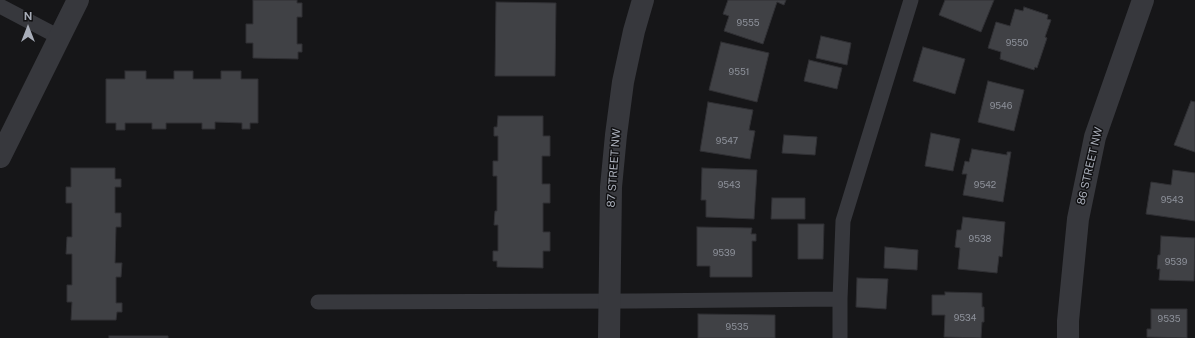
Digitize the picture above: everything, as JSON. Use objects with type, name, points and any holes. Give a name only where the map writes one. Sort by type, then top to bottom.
[{"type":"street","points":[[0,157],[78,0]]},
{"type":"street","name":"87 STREET NW","points":[[609,338],[608,301],[611,187],[616,135],[623,82],[634,31],[643,0]]},
{"type":"street","name":"86 STREET NW","points":[[1068,338],[1068,321],[1078,219],[1095,136],[1143,0]]},
{"type":"lane","points":[[840,338],[843,221],[911,0]]},
{"type":"lane","points":[[0,6],[59,38]]},
{"type":"lane","points":[[318,302],[840,299]]},
{"type":"building","points":[[253,0],[297,0],[297,3],[302,3],[302,17],[297,17],[297,44],[302,44],[302,52],[298,52],[298,59],[253,58],[253,43],[246,43],[246,24],[253,24]]},
{"type":"building","points":[[728,0],[786,0],[784,5],[777,2],[763,44],[724,31],[729,16],[723,14]]},
{"type":"building","points":[[945,0],[994,0],[981,32],[939,15]]},
{"type":"building","points":[[496,2],[556,3],[555,76],[495,76]]},
{"type":"building","points":[[1024,7],[1048,15],[1047,19],[1051,20],[1037,68],[1035,67],[1034,70],[1000,59],[1001,52],[988,48],[996,22],[1010,26],[1015,9],[1023,11]]},
{"type":"building","points":[[821,36],[851,43],[847,65],[816,58]]},
{"type":"building","points":[[721,42],[769,53],[757,102],[709,90]]},
{"type":"building","points":[[923,47],[965,59],[955,94],[913,81]]},
{"type":"building","points":[[809,60],[842,68],[837,89],[804,81]]},
{"type":"building","points":[[125,71],[146,71],[146,79],[174,79],[174,71],[193,71],[193,79],[221,79],[221,71],[241,71],[241,79],[258,79],[258,123],[250,123],[250,129],[242,129],[242,123],[215,122],[215,129],[202,129],[202,123],[166,123],[166,129],[152,129],[152,123],[125,123],[125,130],[116,130],[116,123],[106,123],[106,79],[125,79]]},
{"type":"building","points":[[988,81],[1024,90],[1014,131],[978,122]]},
{"type":"building","points":[[1191,101],[1195,102],[1195,152],[1174,145]]},
{"type":"building","points":[[708,102],[753,110],[749,130],[755,131],[750,159],[700,151]]},
{"type":"building","points":[[498,116],[543,116],[543,136],[550,136],[550,156],[542,156],[542,184],[550,184],[550,203],[543,203],[543,232],[550,232],[550,251],[543,251],[543,268],[497,267],[497,261],[493,261],[493,251],[498,251],[498,225],[494,225],[495,211],[497,211],[497,176],[493,176],[493,161],[498,161],[498,136],[494,136],[494,127],[497,127]]},
{"type":"building","points":[[931,133],[960,139],[953,171],[925,166]]},
{"type":"building","points":[[784,135],[817,137],[815,155],[782,153]]},
{"type":"building","points":[[972,149],[1007,155],[1007,152],[1011,152],[1003,202],[963,195],[967,174],[962,174],[965,161],[969,162]]},
{"type":"building","points":[[71,168],[115,168],[115,179],[121,179],[121,187],[115,187],[115,213],[121,213],[121,227],[116,227],[115,263],[122,263],[121,277],[116,277],[116,303],[122,303],[122,312],[117,312],[116,320],[71,320],[72,302],[67,302],[67,285],[72,285],[72,254],[66,254],[67,237],[72,237],[72,203],[66,203],[66,187],[71,187]]},
{"type":"building","points":[[702,168],[757,170],[754,219],[706,217],[706,200],[701,200]]},
{"type":"building","points":[[1173,170],[1195,173],[1195,221],[1146,214],[1151,182],[1171,185]]},
{"type":"building","points":[[772,198],[805,198],[805,219],[771,219]]},
{"type":"building","points":[[963,217],[1005,222],[1002,257],[999,256],[997,273],[958,269],[960,248],[955,247],[957,230],[961,230]]},
{"type":"building","points":[[798,224],[824,224],[823,259],[798,259]]},
{"type":"building","points":[[697,227],[752,228],[751,234],[756,234],[756,241],[752,241],[752,277],[710,277],[710,266],[697,266]]},
{"type":"building","points":[[1161,236],[1195,238],[1194,281],[1159,280],[1160,269],[1157,269],[1158,255],[1160,255]]},
{"type":"building","points":[[885,247],[918,250],[917,270],[884,268]]},
{"type":"building","points":[[857,278],[888,279],[886,309],[856,307]]},
{"type":"building","points":[[945,292],[982,293],[984,322],[982,322],[981,338],[944,337],[945,315],[932,315],[932,295],[945,295]]},
{"type":"building","points":[[1151,309],[1187,309],[1187,338],[1147,337],[1147,329],[1151,329]]},
{"type":"building","points":[[698,314],[775,315],[775,338],[698,338]]},
{"type":"building","points":[[109,336],[168,336],[168,338],[109,338]]}]
